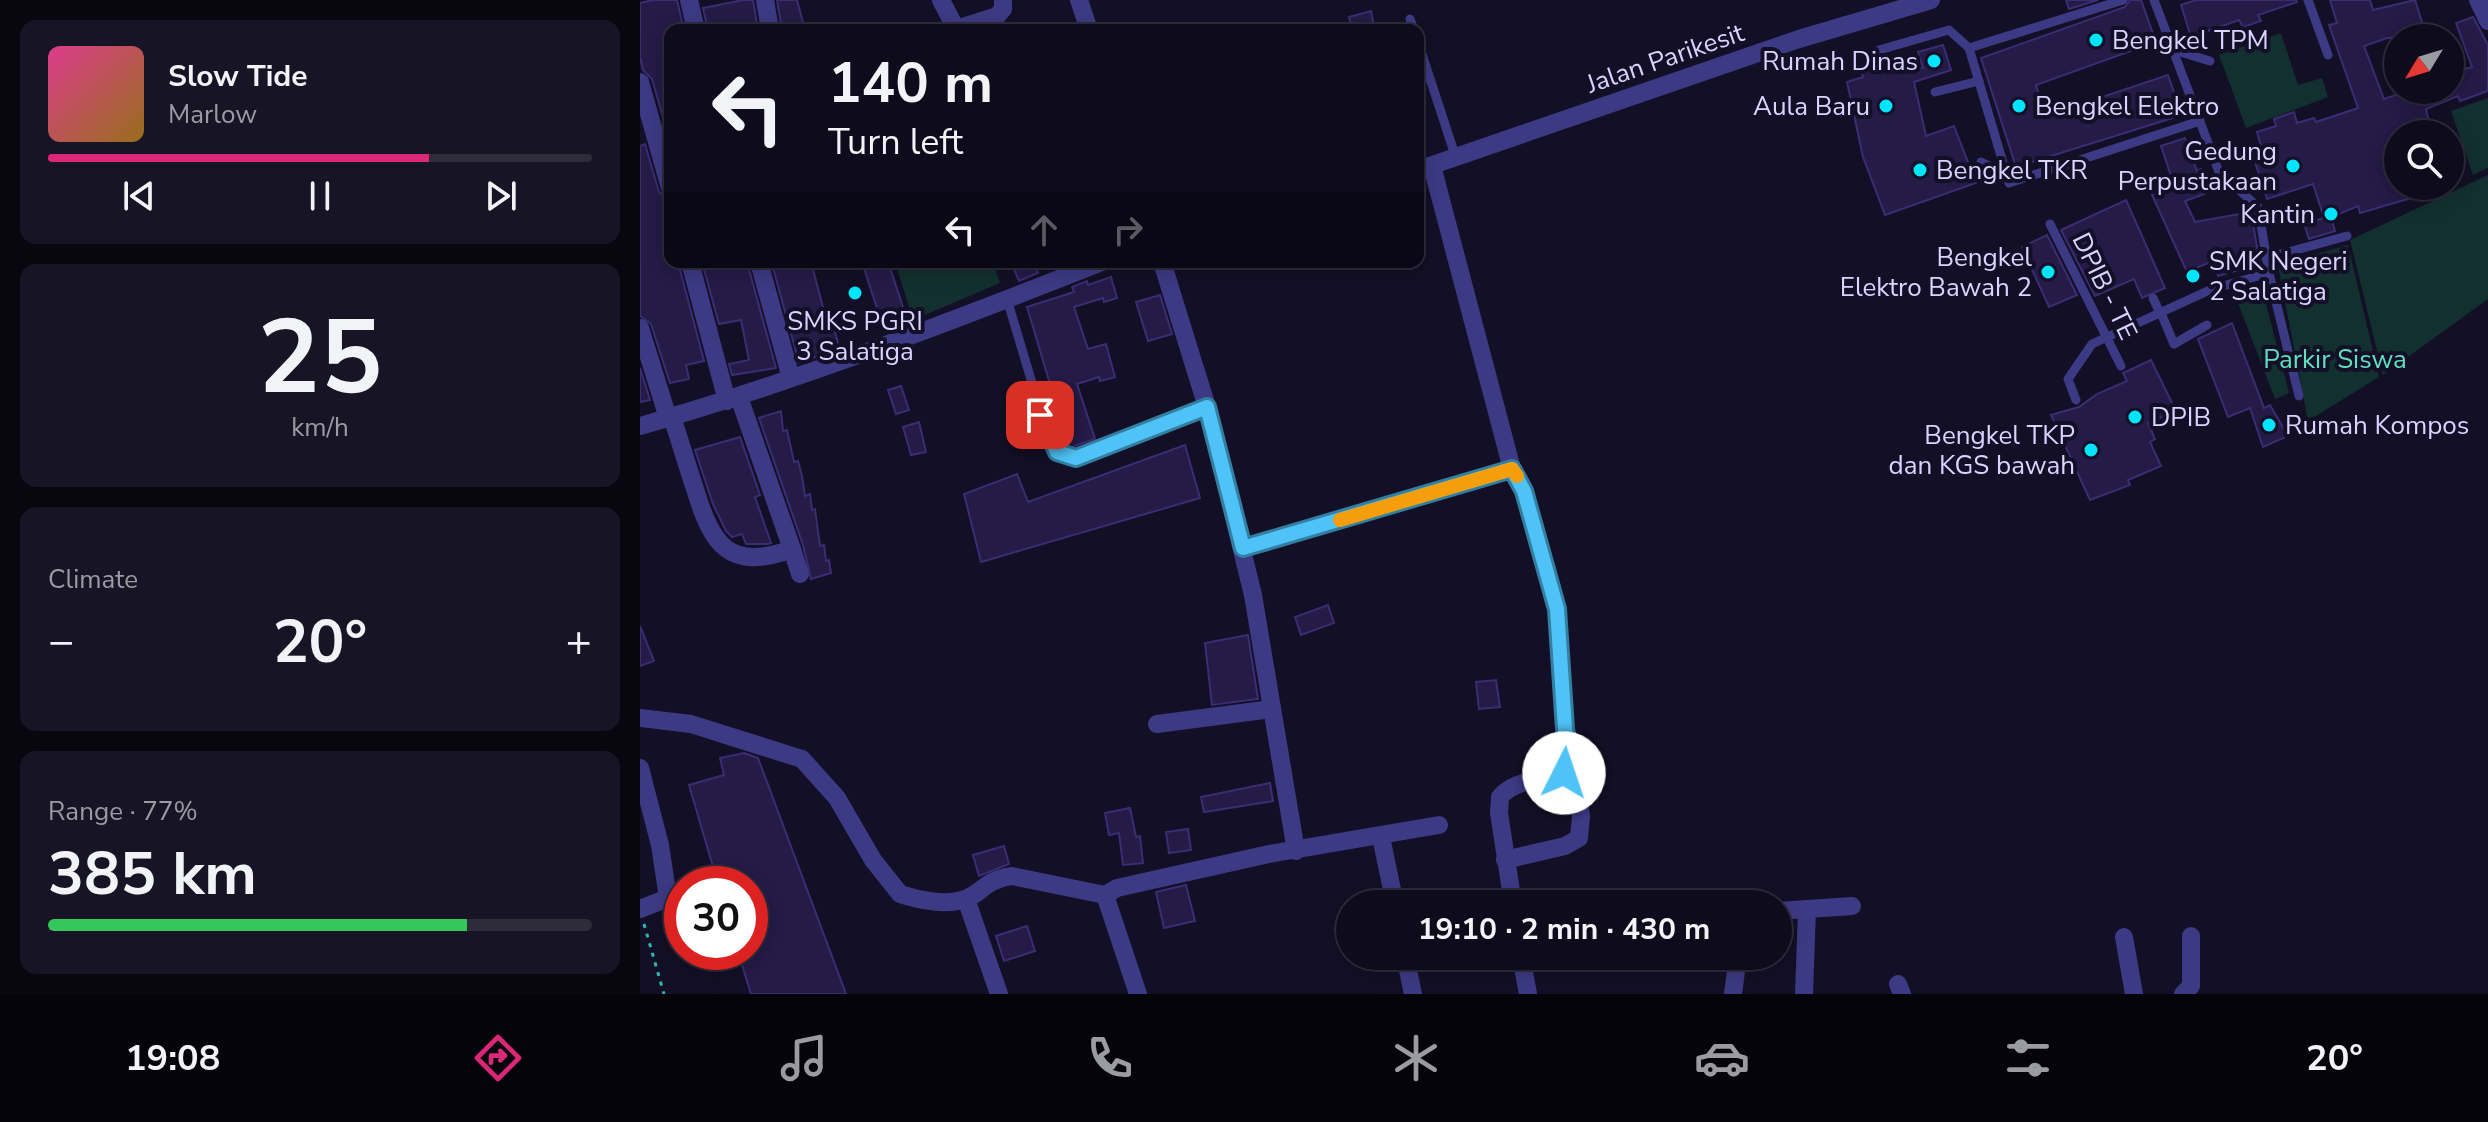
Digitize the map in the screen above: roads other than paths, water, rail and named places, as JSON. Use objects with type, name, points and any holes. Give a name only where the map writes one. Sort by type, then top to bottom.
[{"type":"street","points":[[689,0],[695,24]]},
{"type":"street","points":[[765,0],[769,24]]},
{"type":"street","points":[[941,0],[950,24]]},
{"type":"street","points":[[972,24],[997,16],[1003,9],[1003,0]]},
{"type":"street","points":[[1079,0],[1087,24]]},
{"type":"street","name":"Jalan Parikesit","points":[[1425,168],[1799,39],[1931,0]]},
{"type":"street","points":[[2478,0],[2488,21]]},
{"type":"street","points":[[640,82],[644,109],[664,142]]},
{"type":"street","points":[[1425,168],[1512,469],[1524,491],[1557,609],[1565,729],[1581,816],[1579,838],[1565,846],[1505,860]]},
{"type":"street","points":[[692,268],[733,399],[800,574]]},
{"type":"street","points":[[761,268],[791,378]]},
{"type":"street","points":[[640,426],[733,399],[1087,268]]},
{"type":"street","points":[[1164,268],[1207,407],[1243,548],[1296,851]]},
{"type":"street","points":[[640,328],[706,524],[719,544],[741,557],[760,559],[792,549]]},
{"type":"street","points":[[1243,548],[1512,469]]},
{"type":"street","points":[[1157,724],[1272,709]]},
{"type":"street","points":[[640,718],[691,724],[802,759],[837,798],[873,860],[900,894],[938,901],[966,899],[996,878],[1012,876],[1105,895],[1135,883],[1439,825]]},
{"type":"street","points":[[1510,890],[1500,797],[1513,786],[1553,777],[1573,767]]},
{"type":"street","points":[[640,768],[660,845],[668,898],[640,911]]},
{"type":"street","points":[[1381,837],[1392,890]]},
{"type":"street","points":[[1105,895],[1138,994]]},
{"type":"street","points":[[966,899],[999,994]]},
{"type":"street","points":[[1792,910],[1852,906]]},
{"type":"street","points":[[1804,994],[1807,909]]},
{"type":"street","points":[[2183,994],[2191,986],[2191,936]]},
{"type":"street","points":[[2124,937],[2134,994]]},
{"type":"street","points":[[1408,970],[1413,994]]},
{"type":"street","points":[[1524,970],[1528,994]]},
{"type":"street","points":[[1733,994],[1736,970]]},
{"type":"lane","points":[[1969,48],[2123,0]]},
{"type":"lane","points":[[2154,0],[2219,172],[2258,207],[2269,273],[2299,396]]},
{"type":"lane","points":[[2308,0],[2328,55]]},
{"type":"lane","points":[[1410,19],[1412,24]]},
{"type":"lane","points":[[1879,50],[1949,30],[1969,48],[2009,183],[2200,121]]},
{"type":"lane","points":[[2174,50],[2210,61]]},
{"type":"lane","points":[[1424,60],[1456,158]]},
{"type":"lane","points":[[1935,92],[1979,81]]},
{"type":"lane","points":[[1981,162],[2007,175]]},
{"type":"lane","name":"DPIB - TE","points":[[2050,224],[2121,366]]},
{"type":"lane","points":[[2266,258],[2347,236]]},
{"type":"lane","points":[[2076,400],[2068,379],[2092,344],[2212,289],[2269,273]]},
{"type":"lane","points":[[2153,298],[2174,344],[2207,325]]},
{"type":"lane","points":[[1007,299],[1049,440],[1066,457],[1090,454],[1207,407]]},
{"type":"place","name":"Bengkel TPM","points":[[2096,40]]},
{"type":"place","name":"Rumah Dinas","points":[[1934,61]]},
{"type":"place","name":"Aula Baru","points":[[1886,106]]},
{"type":"place","name":"Bengkel Elektro","points":[[2019,106]]},
{"type":"place","name":"Gedung Perpustakaan","points":[[2293,166]]},
{"type":"place","name":"Bengkel TKR","points":[[1920,170]]},
{"type":"place","name":"Kantin","points":[[2331,214]]},
{"type":"place","name":"Bengkel Elektro Bawah 2","points":[[2048,272]]},
{"type":"place","name":"SMK Negeri 2 Salatiga","points":[[2193,276]]},
{"type":"place","name":"SMKS PGRI 3 Salatiga","points":[[855,293]]},
{"type":"place","name":"DPIB","points":[[2135,417]]},
{"type":"place","name":"Rumah Kompos","points":[[2269,425]]},
{"type":"place","name":"Bengkel TKP dan KGS bawah","points":[[2091,450]]},
{"type":"park label","name":"Parkir Siswa","points":[[2335,359]]}]
